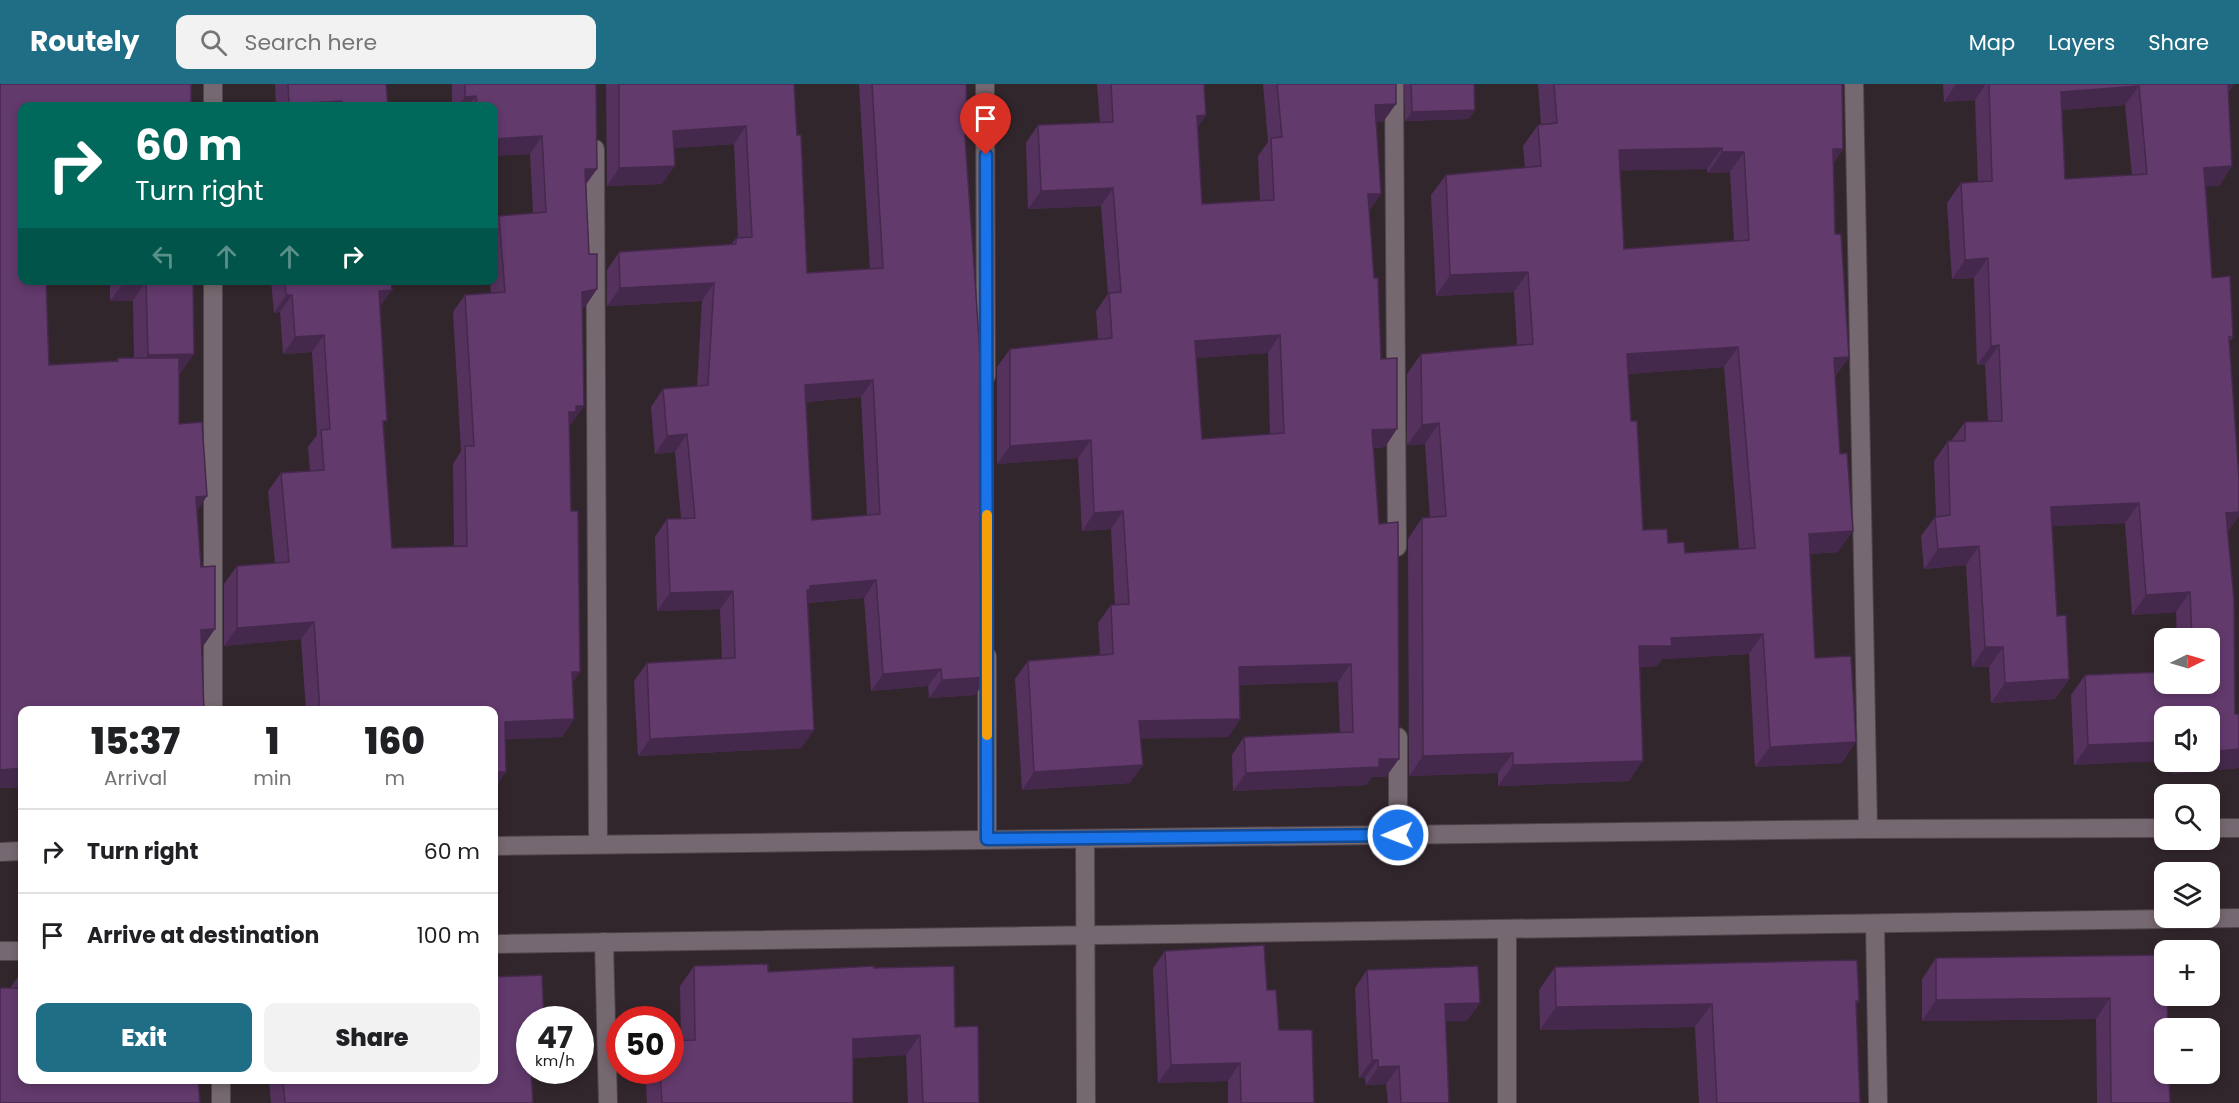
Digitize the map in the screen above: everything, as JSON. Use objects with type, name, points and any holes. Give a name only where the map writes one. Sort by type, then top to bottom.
[{"type":"street","points":[[213,84],[213,102]]},
{"type":"street","points":[[986,84],[986,396]]},
{"type":"street","points":[[1394,84],[1397,561]]},
{"type":"street","points":[[1854,84],[1868,829]]},
{"type":"street","points":[[595,132],[598,844]]},
{"type":"street","points":[[213,285],[213,706]]},
{"type":"street","points":[[987,636],[987,839]]},
{"type":"street","points":[[1398,716],[1398,835]]},
{"type":"street","points":[[498,846],[1868,829],[2154,828]]},
{"type":"street","points":[[2220,828],[2239,828]]},
{"type":"street","points":[[1085,839],[1086,1103]]},
{"type":"street","points":[[0,852],[18,852]]},
{"type":"street","points":[[498,944],[2239,918]]},
{"type":"street","points":[[1875,924],[1878,1103]]},
{"type":"street","points":[[1507,929],[1507,1103]]},
{"type":"street","points":[[604,942],[608,1103]]},
{"type":"street","points":[[0,951],[18,951]]},
{"type":"street","points":[[221,1084],[221,1103]]},
{"type":"building","points":[[0,84],[191,84],[191,102],[18,102],[18,285],[46,285],[49,365],[118,361],[118,358],[179,358],[179,424],[202,422],[207,496],[196,497],[201,567],[215,566],[215,629],[201,630],[204,706],[18,706],[18,768],[0,770]]},
{"type":"building","points":[[288,84],[386,84],[388,102],[289,102]]},
{"type":"building","points":[[465,84],[596,84],[597,169],[585,169],[589,254],[597,254],[597,289],[582,292],[584,406],[576,406],[576,412],[569,412],[571,511],[578,511],[580,672],[572,672],[574,719],[505,722],[506,772],[498,772],[498,706],[320,706],[314,622],[237,628],[237,566],[289,562],[281,473],[324,470],[321,430],[330,429],[324,335],[295,337],[292,295],[286,295],[285,285],[392,285],[392,290],[379,291],[387,421],[383,421],[392,548],[467,546],[465,446],[474,446],[465,295],[505,292],[499,216],[546,212],[542,136],[498,139],[498,102],[477,102],[476,96],[465,97]]},
{"type":"building","points":[[619,84],[794,84],[797,135],[801,135],[807,273],[883,268],[872,84],[966,84],[967,108],[963,108],[980,353],[987,352],[988,677],[942,680],[941,669],[883,674],[876,580],[810,586],[810,590],[807,590],[814,730],[650,739],[647,663],[735,658],[733,591],[670,593],[667,519],[695,518],[687,434],[667,436],[663,389],[708,385],[714,283],[620,288],[619,252],[736,244],[736,238],[752,237],[746,126],[673,131],[675,166],[619,168]],"holes":[[[873,380],[880,514],[812,520],[805,385]]]},
{"type":"building","points":[[1111,84],[1204,84],[1206,115],[1197,116],[1202,204],[1274,200],[1271,138],[1282,137],[1277,84],[1396,84],[1396,104],[1375,105],[1381,194],[1368,194],[1374,278],[1378,278],[1381,359],[1397,358],[1397,429],[1372,430],[1379,524],[1398,522],[1399,759],[1379,759],[1379,767],[1246,773],[1244,737],[1353,732],[1351,664],[1239,667],[1240,719],[1139,721],[1143,765],[1034,772],[1028,661],[1113,654],[1111,605],[1129,604],[1123,511],[1094,513],[1091,440],[1010,446],[1010,349],[1112,338],[1109,293],[1121,292],[1113,188],[1041,191],[1038,125],[1113,122]],"holes":[[[1280,335],[1284,433],[1202,439],[1195,341]]]},
{"type":"building","points":[[1411,84],[1474,84],[1475,110],[1412,112]]},
{"type":"building","points":[[1554,84],[1842,84],[1843,149],[1833,149],[1835,234],[1841,234],[1849,357],[1834,358],[1840,454],[1847,453],[1853,531],[1809,534],[1815,658],[1851,656],[1856,742],[1770,747],[1763,634],[1671,638],[1672,646],[1639,646],[1643,761],[1513,765],[1513,753],[1423,756],[1422,518],[1446,516],[1439,423],[1422,425],[1421,354],[1533,344],[1528,272],[1450,275],[1446,175],[1541,166],[1538,125],[1557,123]],"holes":[[[1722,148],[1722,152],[1744,152],[1749,240],[1624,249],[1619,150]],[[1738,347],[1755,548],[1685,553],[1684,542],[1668,543],[1667,529],[1643,530],[1637,421],[1631,421],[1627,354]]]},
{"type":"building","points":[[1989,84],[2228,84],[2232,166],[2204,168],[2212,278],[2230,276],[2233,337],[2229,337],[2239,478],[2239,512],[2226,513],[2234,600],[2235,714],[2239,714],[2239,749],[2220,751],[2220,706],[2154,706],[2154,742],[2088,745],[2085,675],[2154,672],[2154,694],[2220,694],[2220,628],[2192,628],[2190,592],[2146,595],[2139,503],[2051,507],[2057,616],[2066,615],[2069,679],[2005,683],[2003,647],[1985,647],[1979,546],[1938,549],[1935,517],[1950,515],[1948,441],[1965,441],[1965,422],[2002,421],[1999,345],[1991,346],[1988,258],[1965,260],[1961,183],[1992,181]],"holes":[[[2139,86],[2147,174],[2065,179],[2061,92]]]},
{"type":"building","points":[[146,285],[193,285],[194,354],[148,355]]},
{"type":"building","points":[[1264,945],[1267,990],[1276,990],[1279,1030],[1312,1030],[1314,1103],[1241,1103],[1240,1063],[1171,1065],[1165,951]]},
{"type":"building","points":[[2154,955],[2154,1006],[2167,1006],[2168,1018],[2154,1018],[2154,1084],[2169,1084],[2170,1103],[2111,1103],[2110,998],[1936,1000],[1936,958]]},
{"type":"building","points":[[1857,960],[1859,1001],[1856,1001],[1860,1103],[1717,1103],[1712,1004],[1556,1007],[1555,967]]},
{"type":"building","points":[[768,964],[768,972],[874,966],[874,968],[954,966],[955,1027],[978,1026],[979,1103],[923,1103],[920,1035],[853,1039],[853,1103],[662,1103],[661,1084],[684,1084],[684,1040],[695,1040],[694,966]]},
{"type":"building","points":[[1478,966],[1480,1003],[1445,1004],[1449,1103],[1401,1103],[1399,1066],[1378,1067],[1378,1060],[1372,1060],[1367,970]]},
{"type":"building","points":[[542,975],[543,1006],[516,1006],[516,1084],[532,1084],[533,1103],[285,1103],[283,1084],[498,1084],[498,977]]},
{"type":"building","points":[[0,988],[18,988],[18,1084],[198,1084],[200,1103],[0,1103]]},
{"type":"slow traffic","points":[[987,515],[987,735]]},
{"type":"route","points":[[986,155],[987,839],[1398,835]]}]
